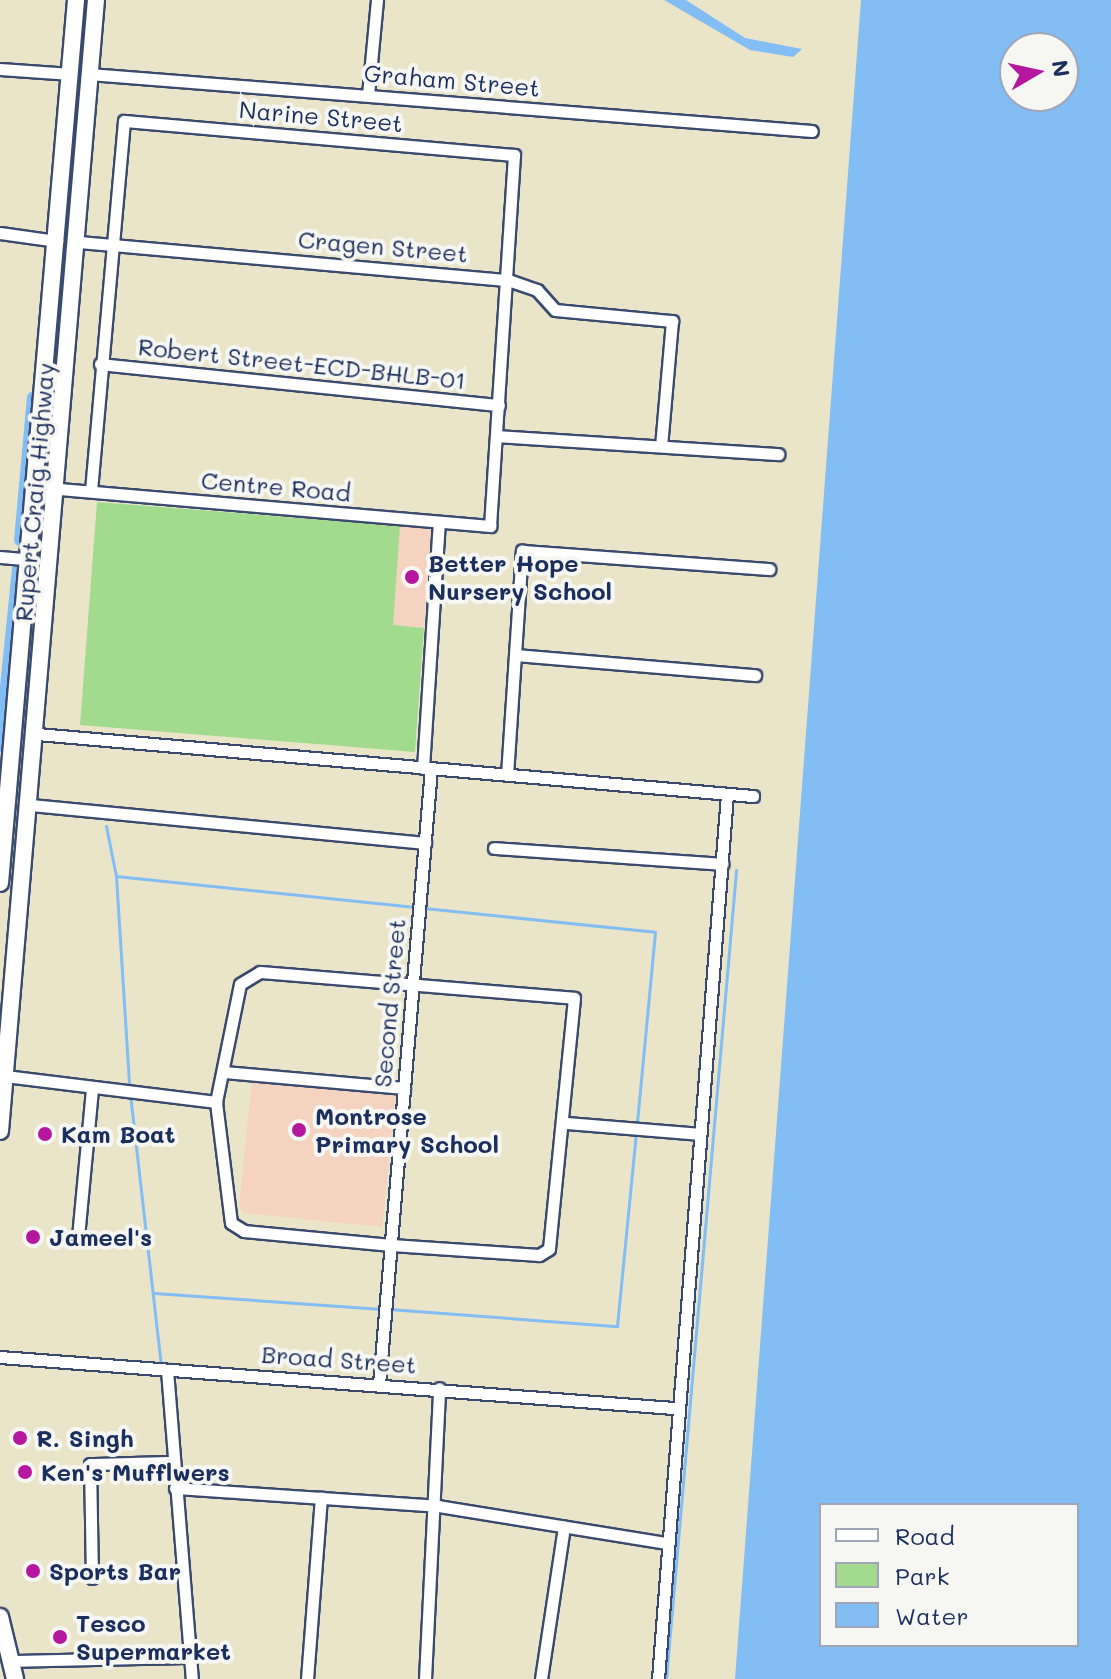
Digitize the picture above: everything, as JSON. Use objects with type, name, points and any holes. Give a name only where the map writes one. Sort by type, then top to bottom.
[{"type":"main road","name":"Rupert Craig Highway","points":[[0,883],[6,763],[32,560],[76,0]]},
{"type":"main road","name":"Rupert Craig Highway","points":[[0,1131],[59,489],[96,0]]},
{"type":"main road","points":[[0,1617],[15,1679]]},
{"type":"street","points":[[368,95],[377,0]]},
{"type":"street","points":[[0,69],[71,74]]},
{"type":"street","name":"Graham Street","points":[[89,74],[812,131]]},
{"type":"street","name":"Narine Street","points":[[112,242],[124,121],[514,155],[508,280]]},
{"type":"street","points":[[0,233],[57,241]]},
{"type":"street","name":"Cragen Street","points":[[79,242],[112,242],[508,280],[537,290],[555,310],[672,321],[661,446]]},
{"type":"street","points":[[91,488],[112,242]]},
{"type":"street","points":[[508,280],[497,436],[778,454]]},
{"type":"street","name":"Robert Street-ECD-BHLB-01","points":[[100,364],[499,405]]},
{"type":"street","name":"Centre Road","points":[[59,489],[91,488],[490,526],[497,436]]},
{"type":"street","name":"Second Street","points":[[379,1384],[425,843],[439,523]]},
{"type":"street","points":[[507,775],[522,551],[769,569]]},
{"type":"street","points":[[0,557],[32,560]]},
{"type":"street","points":[[515,655],[755,675]]},
{"type":"street","points":[[37,734],[753,796]]},
{"type":"street","points":[[6,763],[35,765]]},
{"type":"street","points":[[658,1679],[674,1408],[727,794]]},
{"type":"street","points":[[31,805],[425,843]]},
{"type":"street","points":[[494,848],[722,864]]},
{"type":"street","points":[[248,976],[413,984],[574,998],[556,1231],[543,1254],[391,1245],[238,1229],[224,1200],[216,1102],[224,1072],[232,1012],[248,976]]},
{"type":"street","points":[[224,1072],[404,1088]]},
{"type":"street","points":[[5,1076],[117,1093],[216,1102]]},
{"type":"street","points":[[78,1237],[92,1089]]},
{"type":"street","points":[[566,1123],[699,1134]]},
{"type":"street","name":"Broad Street","points":[[0,1357],[674,1408]]},
{"type":"street","points":[[167,1370],[172,1462],[192,1679]]},
{"type":"street","points":[[425,1679],[438,1506],[431,1447],[439,1388]]},
{"type":"street","points":[[92,1578],[90,1464],[172,1462]]},
{"type":"street","points":[[175,1488],[438,1506],[666,1543]]},
{"type":"street","points":[[307,1679],[321,1498]]},
{"type":"street","points":[[541,1679],[564,1527]]},
{"type":"street","points":[[11,1661],[191,1657]]},
{"type":"shaded area","name":"Better Hope Nursery School","points":[[400,526],[432,529],[423,628],[391,626]]},
{"type":"shaded area","name":"Montrose Primary School","points":[[252,1081],[396,1092],[382,1227],[244,1213],[239,1206]]},
{"type":"green space","points":[[97,502],[400,526],[393,625],[424,628],[415,752],[80,725]]},
{"type":"water","points":[[664,0],[686,0],[745,38],[802,49],[793,57],[750,50]]},
{"type":"water","points":[[861,0],[1111,0],[1111,1679],[735,1679]]},
{"type":"waterway","points":[[20,540],[33,398]]},
{"type":"waterway","points":[[0,746],[18,568]]},
{"type":"waterway","points":[[106,826],[116,876]]},
{"type":"waterway","points":[[666,1679],[736,870]]},
{"type":"waterway","points":[[161,1366],[129,1083],[116,876],[417,907]]},
{"type":"waterway","points":[[424,908],[655,932],[637,1124]]},
{"type":"waterway","points":[[389,1309],[617,1326],[636,1131]]},
{"type":"waterway","points":[[154,1293],[381,1309]]},
{"type":"place","name":"Better Hope Nursery School","points":[[412,577]]},
{"type":"place","name":"Montrose Primary School","points":[[299,1130]]},
{"type":"place","name":"Kam Boat","points":[[45,1134]]},
{"type":"place","name":"Jameel's","points":[[33,1237]]},
{"type":"place","name":"R. Singh","points":[[20,1438]]},
{"type":"place","name":"Ken's Mufflwers","points":[[25,1472]]},
{"type":"place","name":"Sports Bar","points":[[33,1571]]},
{"type":"place","name":"Tesco Supermarket","points":[[60,1637]]}]
